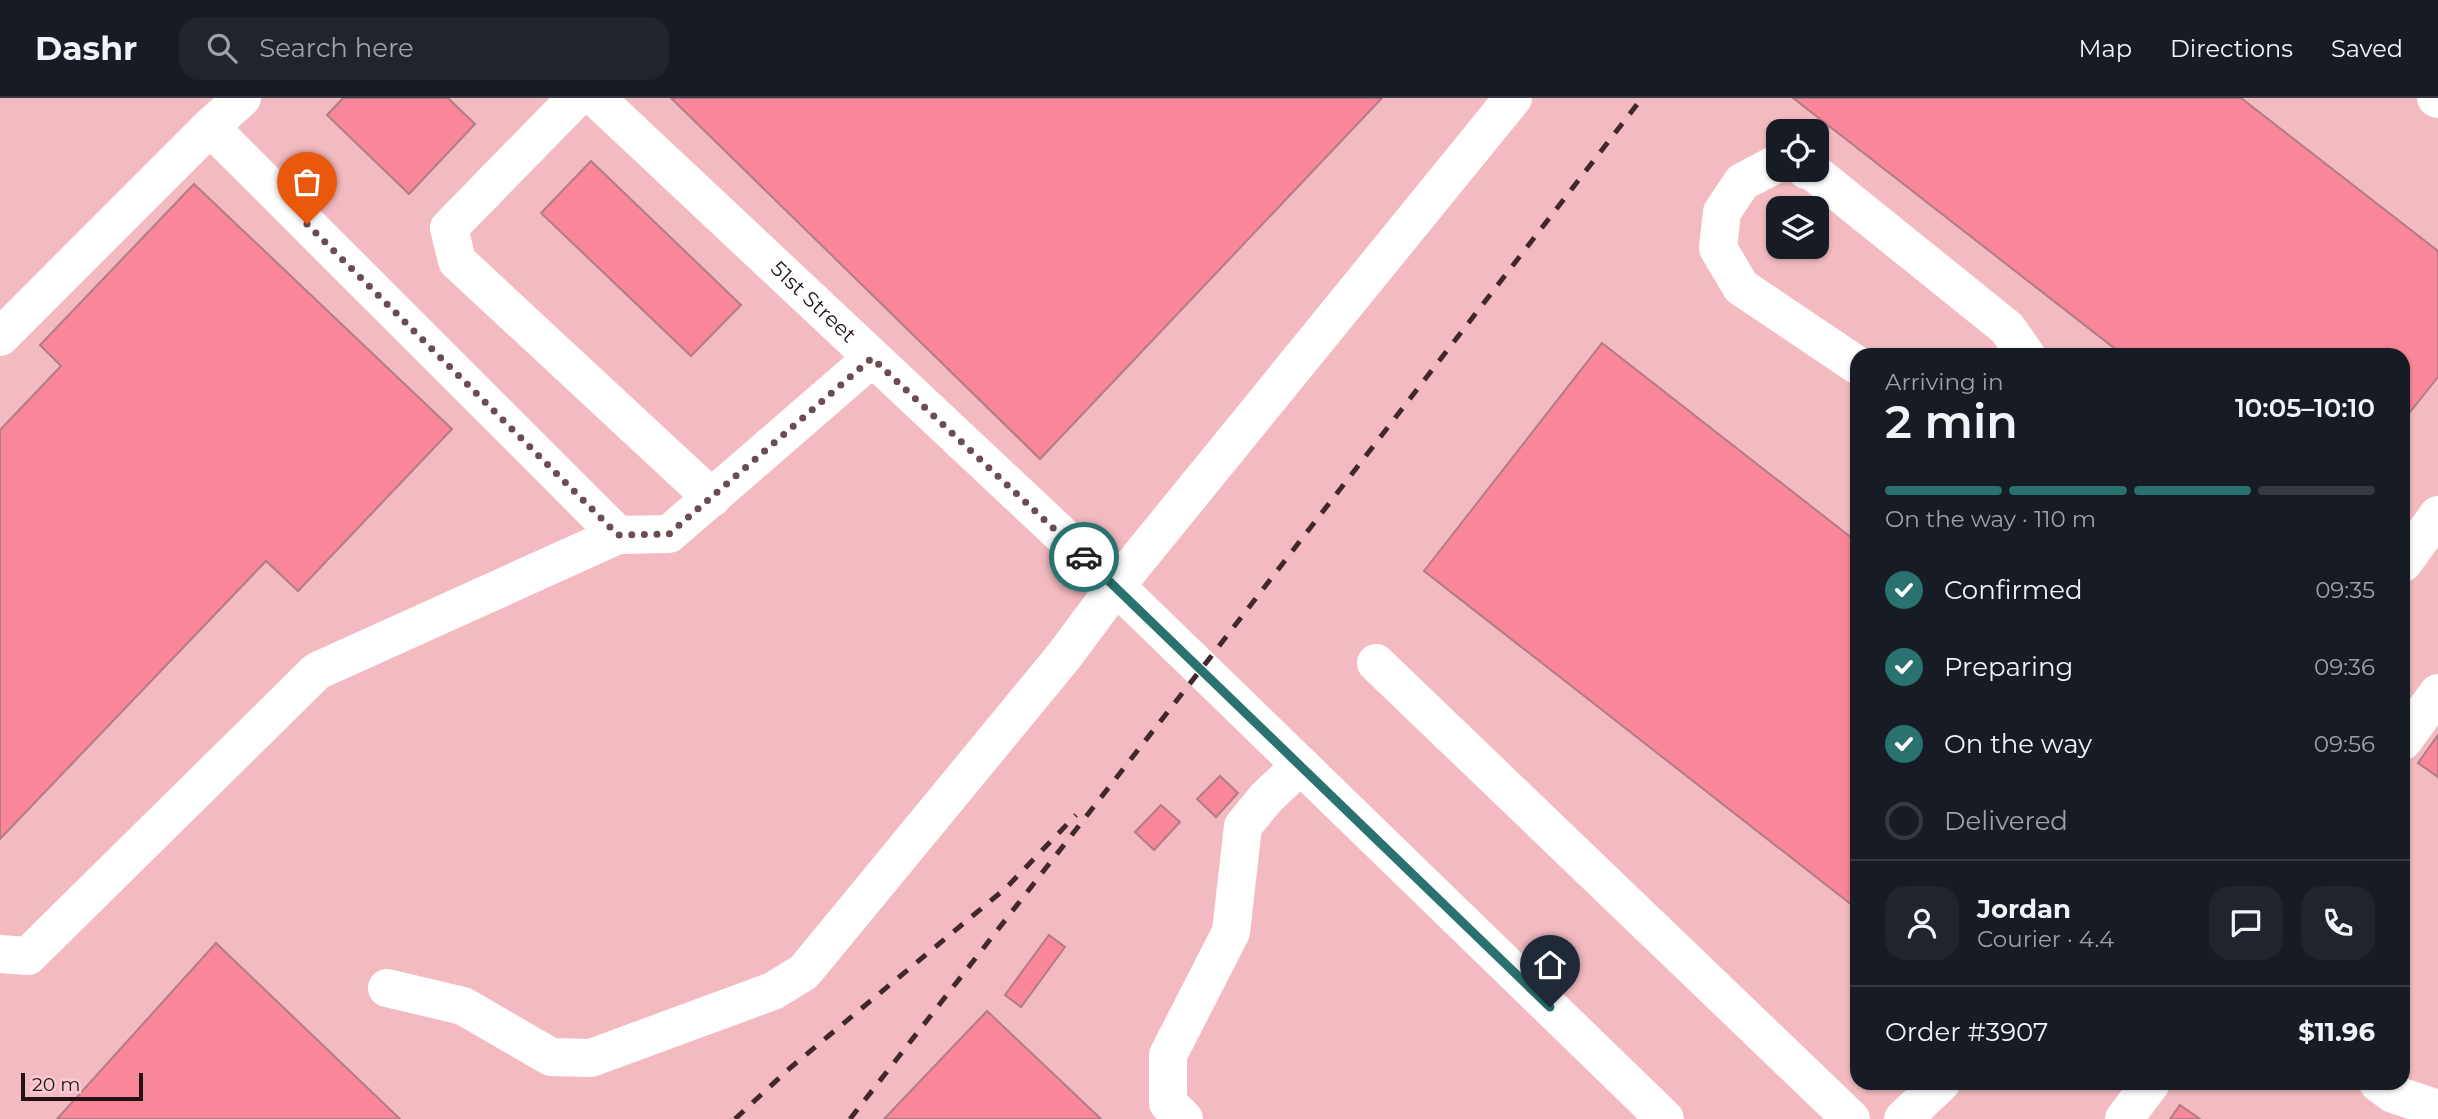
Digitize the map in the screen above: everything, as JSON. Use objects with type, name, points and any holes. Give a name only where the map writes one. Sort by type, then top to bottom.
[{"type":"street","points":[[0,337],[209,127],[242,98]]},
{"type":"street","points":[[576,98],[449,228],[457,261],[712,498]]},
{"type":"street","name":"51st Street","points":[[596,98],[1116,586],[1665,1119]]},
{"type":"street","points":[[387,988],[463,1006],[551,1057],[591,1058],[773,991],[804,972],[1065,656],[1116,586],[1513,98]]},
{"type":"street","points":[[209,127],[618,535]]},
{"type":"street","points":[[1766,169],[1742,182],[1722,212],[1718,248],[1741,287],[1850,360]]},
{"type":"street","points":[[1826,182],[2007,328],[2021,348]]},
{"type":"street","points":[[0,954],[28,956],[317,671],[618,535],[669,534],[872,358]]},
{"type":"street","points":[[2410,554],[2438,516]]},
{"type":"street","points":[[1376,663],[1851,1119]]},
{"type":"street","points":[[2410,731],[2438,693]]},
{"type":"street","points":[[1184,1119],[1168,1102],[1168,1055],[1231,932],[1243,826],[1266,798],[1301,765]]},
{"type":"street","points":[[1903,1119],[1934,1090]]},
{"type":"street","points":[[2124,1119],[2146,1090]]},
{"type":"street","points":[[2388,1090],[2393,1094],[2431,1103]]},
{"type":"building","points":[[343,98],[448,98],[475,124],[409,194],[327,115]]},
{"type":"building","points":[[671,98],[1382,98],[1040,459]]},
{"type":"building","points":[[1793,98],[2241,98],[2438,251],[2438,377],[2410,412],[2410,348],[2114,348],[1829,126],[1829,119],[1820,119]]},
{"type":"building","points":[[591,161],[741,305],[691,356],[541,213]]},
{"type":"building","points":[[194,184],[452,429],[298,591],[266,561],[0,839],[0,430],[61,366],[40,345]]},
{"type":"building","points":[[1602,343],[1850,537],[1850,904],[1424,571]]},
{"type":"building","points":[[2438,735],[2438,777],[2418,763]]},
{"type":"building","points":[[1220,776],[1238,793],[1216,817],[1197,799]]},
{"type":"building","points":[[1161,805],[1180,822],[1154,850],[1135,832]]},
{"type":"building","points":[[1049,935],[1065,947],[1021,1007],[1005,995]]},
{"type":"building","points":[[216,943],[400,1119],[57,1119]]},
{"type":"building","points":[[987,1011],[1101,1119],[884,1119]]},
{"type":"building","points":[[2180,1105],[2200,1119],[2170,1119]]},
{"type":"railway","points":[[850,1119],[1642,98]]},
{"type":"railway","points":[[735,1119],[790,1068],[1006,888],[1076,815]]},
{"type":"way so far","points":[[307,224],[618,535],[669,534],[872,358],[1084,557]]},
{"type":"route","points":[[1084,557],[1202,668],[1550,1007]]}]
